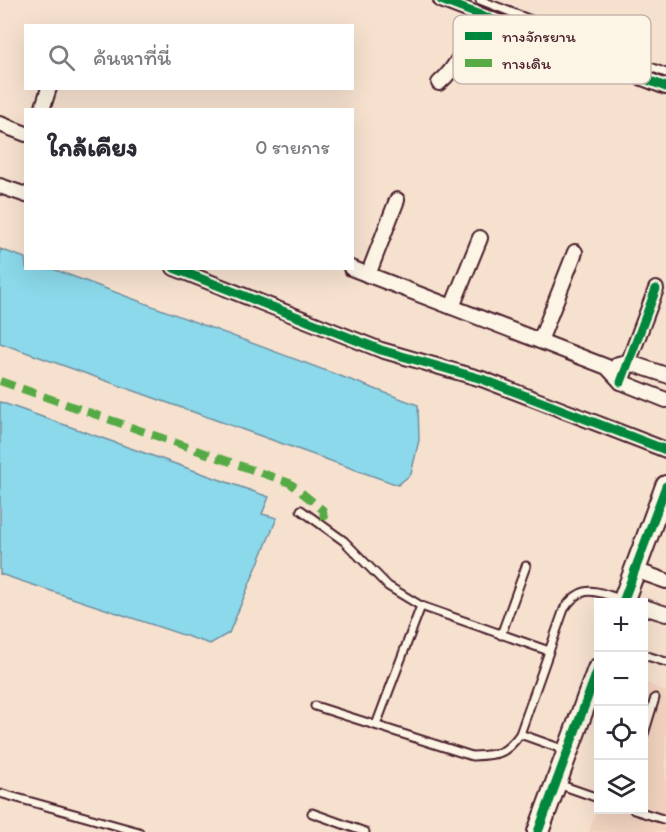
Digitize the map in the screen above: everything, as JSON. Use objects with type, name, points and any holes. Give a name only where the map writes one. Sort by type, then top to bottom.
[{"type":"street","points":[[441,0],[478,7],[497,15]]},
{"type":"street","points":[[439,83],[453,68]]},
{"type":"street","points":[[651,81],[666,87]]},
{"type":"street","points":[[43,108],[48,90]]},
{"type":"street","points":[[0,124],[24,133]]},
{"type":"street","points":[[0,186],[24,194]]},
{"type":"street","points":[[368,275],[397,200]]},
{"type":"street","points":[[452,307],[480,238]]},
{"type":"street","points":[[540,341],[575,252]]},
{"type":"street","points":[[354,269],[607,367],[621,382],[666,400]]},
{"type":"street","points":[[179,270],[381,350],[482,379],[666,450]]},
{"type":"street","points":[[621,382],[656,289]]},
{"type":"street","points":[[607,367],[627,362],[666,375]]},
{"type":"street","points":[[627,598],[666,486]]},
{"type":"street","points":[[635,570],[666,581]]},
{"type":"street","points":[[648,608],[666,614]]},
{"type":"street","points":[[538,832],[594,680]]},
{"type":"lane","points":[[478,7],[501,15]]},
{"type":"lane","points":[[651,68],[666,73]]},
{"type":"lane","points":[[301,510],[344,541],[388,586],[421,606],[549,651]]},
{"type":"lane","points":[[501,634],[526,566]]},
{"type":"lane","points":[[315,706],[472,756],[491,755],[510,748],[520,734],[564,609],[573,597],[585,591],[611,598]]},
{"type":"lane","points":[[376,725],[421,606]]},
{"type":"lane","points":[[648,656],[666,662]]},
{"type":"lane","points":[[648,721],[655,698]]},
{"type":"lane","points":[[520,734],[568,751]]},
{"type":"lane","points":[[556,783],[594,797]]},
{"type":"lane","points":[[3,794],[139,832]]},
{"type":"lane","points":[[312,813],[365,832]]},
{"type":"lane","points":[[647,814],[666,820]]},
{"type":"shaded area","points":[[648,684],[666,692],[666,832],[589,832],[595,814],[648,814]]},
{"type":"water","points":[[0,249],[24,258],[24,270],[56,270],[418,405],[419,440],[411,474],[398,485],[0,343]]},
{"type":"water","points":[[0,402],[269,497],[262,514],[277,518],[229,633],[210,644],[0,574]]},
{"type":"marked path","points":[[0,381],[290,483],[323,510],[325,527]]},
{"type":"cycle path","points":[[441,0],[480,15]]},
{"type":"cycle path","points":[[651,81],[666,87]]},
{"type":"cycle path","points":[[179,270],[381,350],[482,379],[666,450]]},
{"type":"cycle path","points":[[621,382],[656,289]]},
{"type":"cycle path","points":[[624,598],[666,486]]},
{"type":"cycle path","points":[[538,832],[594,680]]}]
